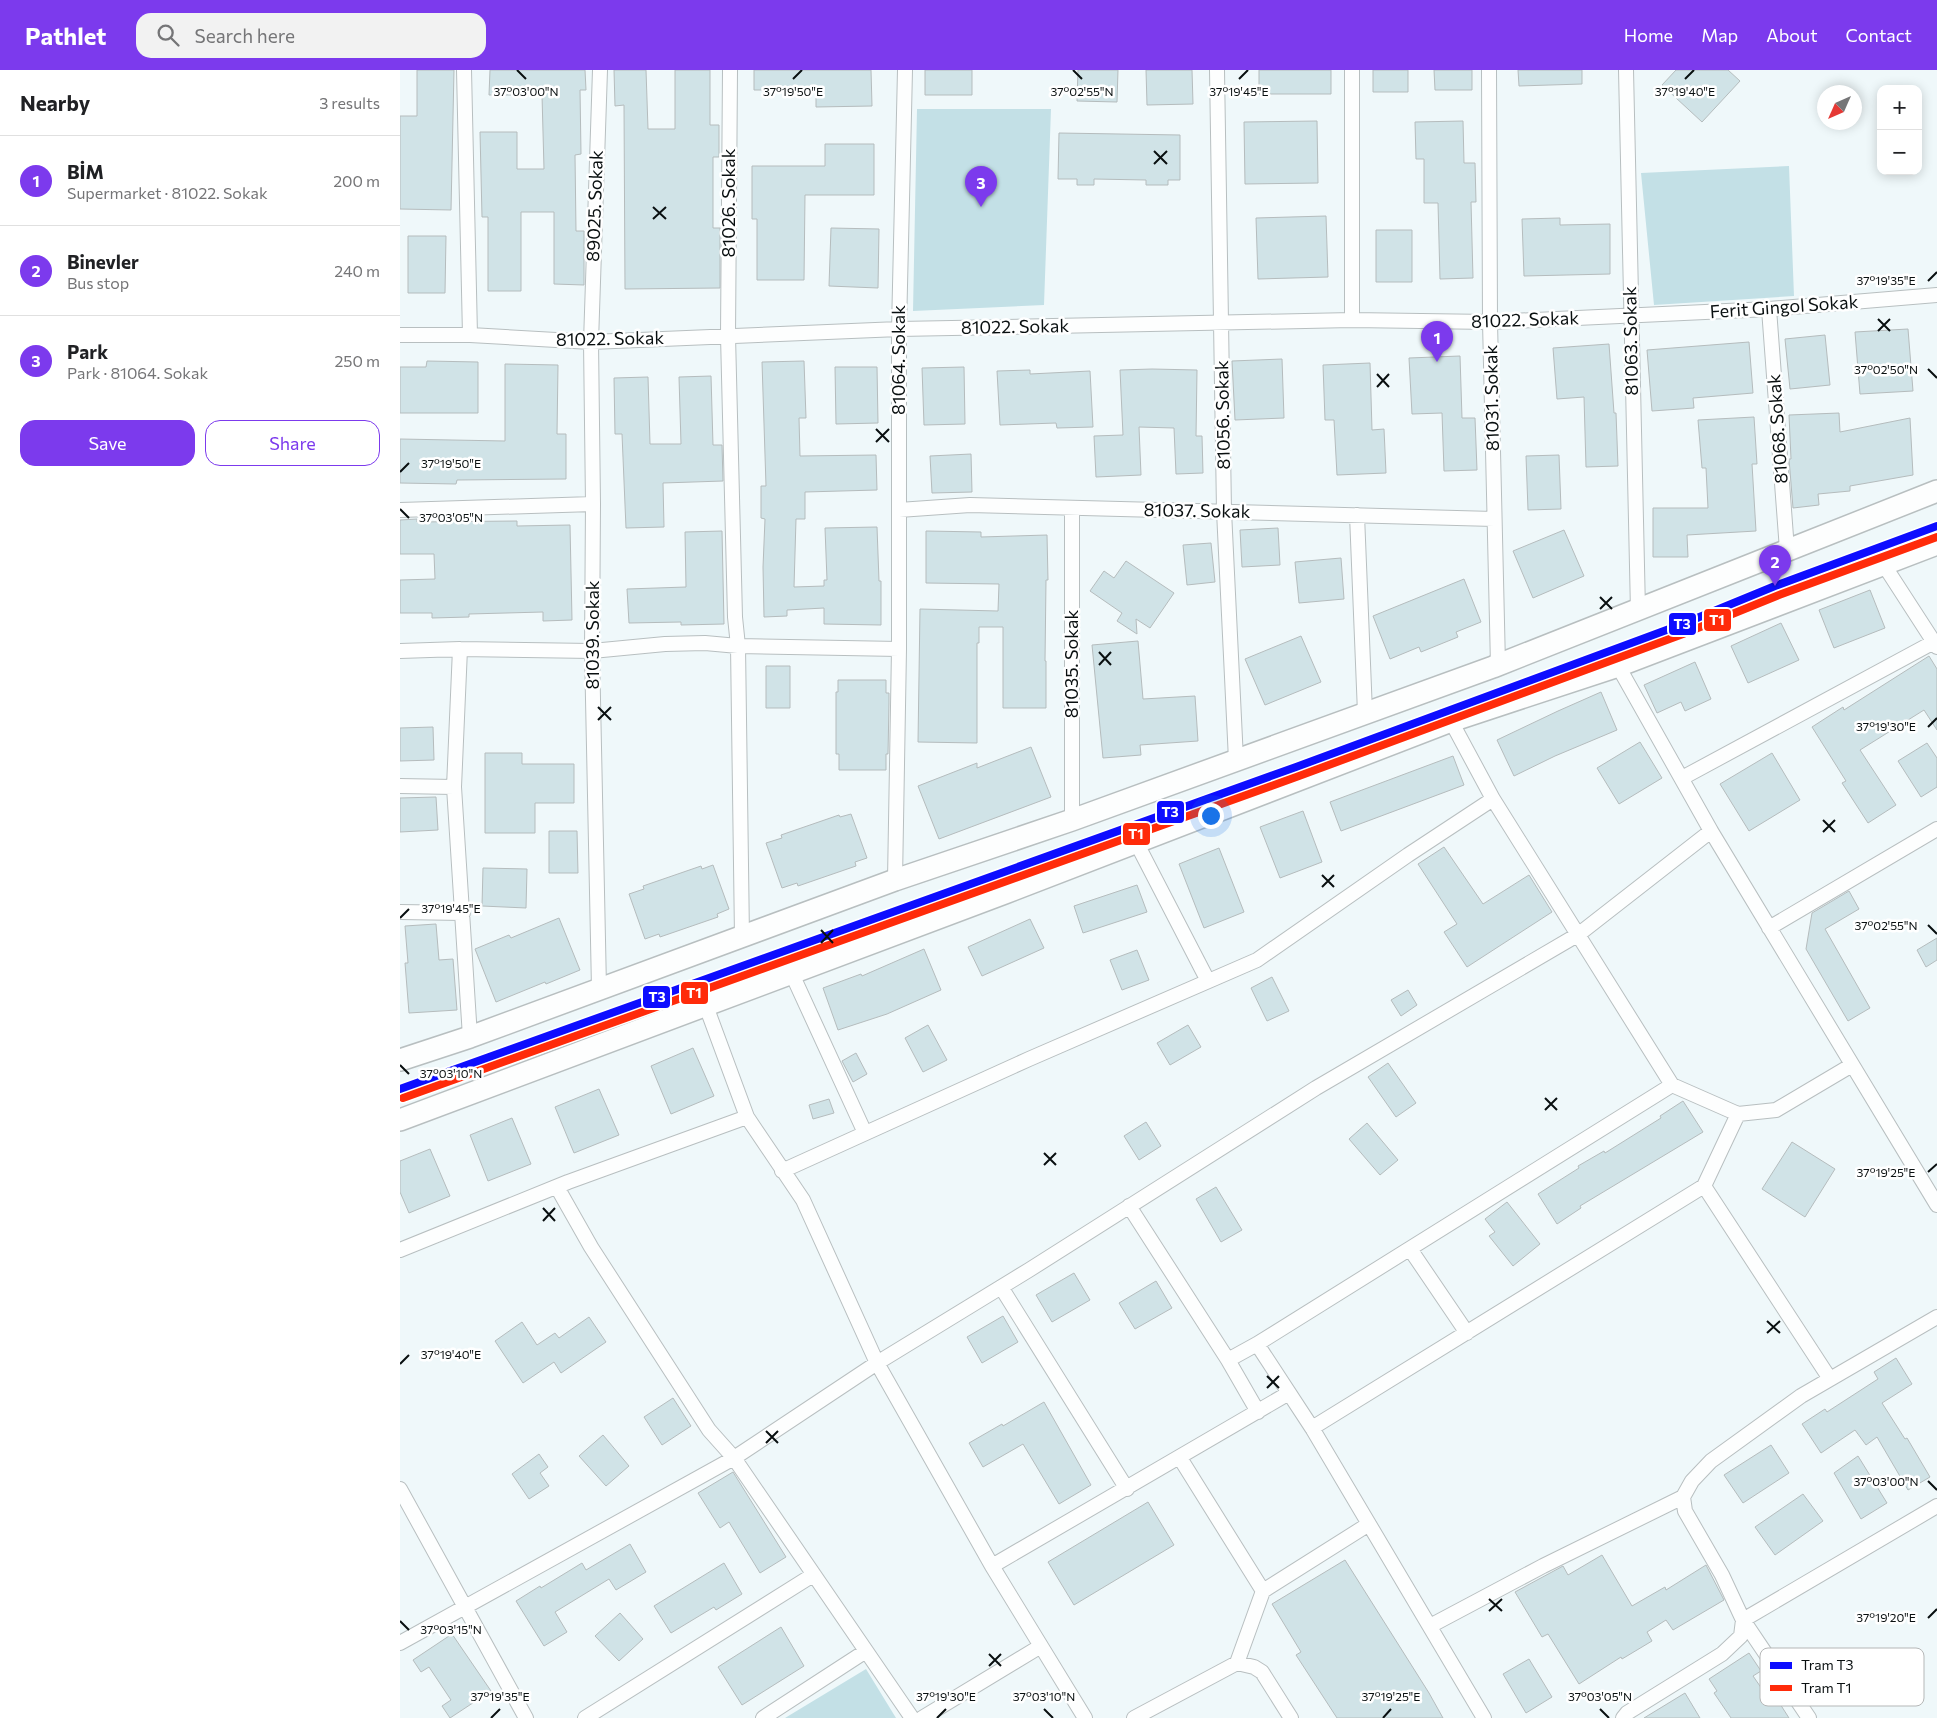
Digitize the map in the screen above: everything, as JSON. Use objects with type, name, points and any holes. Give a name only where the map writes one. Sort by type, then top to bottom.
[{"type":"main road","points":[[400,1060],[470,1037],[895,880],[1072,820],[1498,665],[1937,491]]},
{"type":"main road","points":[[400,1120],[792,974],[1451,721],[1618,666],[1937,544]]},
{"type":"street","points":[[464,70],[470,335]]},
{"type":"street","name":"89025. Sokak","points":[[591,342],[600,70]]},
{"type":"street","name":"81026. Sokak","points":[[728,336],[730,70]]},
{"type":"street","name":"81064. Sokak","points":[[895,880],[899,649],[899,329],[904,70]]},
{"type":"street","name":"81056. Sokak","points":[[1217,70],[1224,511],[1236,760]]},
{"type":"street","points":[[1352,70],[1352,320]]},
{"type":"street","name":"81031. Sokak","points":[[1489,70],[1490,322],[1498,665]]},
{"type":"street","name":"81063. Sokak","points":[[1626,70],[1638,611]]},
{"type":"street","name":"Ferit Gingol Sokak","points":[[1630,317],[1769,309],[1937,295]]},
{"type":"street","name":"81068. Sokak","points":[[1769,309],[1787,550]]},
{"type":"street","name":"81022. Sokak","points":[[400,335],[470,335],[591,342],[899,329],[1352,320],[1490,322],[1630,317]]},
{"type":"street","points":[[728,336],[735,617],[738,646],[742,937]]},
{"type":"street","name":"81039. Sokak","points":[[591,342],[592,651],[599,988]]},
{"type":"street","points":[[400,510],[593,504]]},
{"type":"street","name":"81037. Sokak","points":[[899,510],[970,505],[1494,520]]},
{"type":"street","name":"81035. Sokak","points":[[1072,509],[1072,820]]},
{"type":"street","points":[[1357,515],[1365,713]]},
{"type":"street","points":[[1682,778],[1935,645],[1884,565]]},
{"type":"street","points":[[400,650],[592,651],[664,644],[705,643],[738,646],[899,649]]},
{"type":"street","points":[[460,649],[454,787],[470,1037]]},
{"type":"street","points":[[1618,666],[1710,831],[1937,1205]]},
{"type":"street","points":[[1451,721],[1493,799],[1672,1085],[1738,1114],[1776,1110],[1852,1065]]},
{"type":"street","points":[[400,786],[454,787]]},
{"type":"street","points":[[782,1171],[1029,1059],[1257,960],[1408,855],[1493,799]]},
{"type":"street","points":[[1769,928],[1937,829]]},
{"type":"street","points":[[400,1643],[734,1458],[877,1363],[1316,1088],[1579,934],[1710,831]]},
{"type":"street","points":[[1136,842],[1208,981]]},
{"type":"street","points":[[400,912],[463,913]]},
{"type":"street","points":[[792,974],[865,1133]]},
{"type":"street","points":[[706,1006],[747,1117],[803,1200],[877,1363],[992,1566],[1085,1718]]},
{"type":"street","points":[[1228,1360],[1257,1344],[1672,1085]]},
{"type":"street","points":[[1312,1428],[1704,1186],[1738,1114]]},
{"type":"street","points":[[400,1250],[557,1187],[747,1117]]},
{"type":"street","points":[[1704,1186],[1830,1379]]},
{"type":"street","points":[[557,1187],[591,1247],[709,1430],[734,1458],[912,1718]]},
{"type":"street","points":[[1129,1206],[1228,1360],[1258,1412]]},
{"type":"street","points":[[1410,1249],[1467,1333]]},
{"type":"street","points":[[1001,1287],[1127,1489]]},
{"type":"street","points":[[1430,1626],[1543,1566],[1683,1497],[1692,1481],[1711,1461],[1801,1396],[1937,1317]]},
{"type":"street","points":[[1257,1344],[1312,1428],[1484,1718]]},
{"type":"street","points":[[992,1566],[1289,1393]]},
{"type":"street","points":[[1180,1458],[1263,1591]]},
{"type":"street","points":[[400,1489],[526,1718]]},
{"type":"street","points":[[1683,1497],[1685,1511],[1722,1576],[1743,1620],[1762,1648]]},
{"type":"street","points":[[1743,1620],[1937,1506]]},
{"type":"street","points":[[1237,1663],[1263,1591],[1369,1524]]},
{"type":"street","points":[[585,1718],[813,1574]]},
{"type":"street","points":[[1623,1718],[1627,1713],[1727,1650],[1741,1636],[1743,1620]]},
{"type":"street","points":[[922,1718],[1041,1646]]},
{"type":"street","points":[[763,1718],[866,1652]]},
{"type":"street","points":[[1134,1718],[1237,1663],[1254,1667],[1262,1672],[1291,1718]]},
{"type":"street","points":[[1801,1706],[1809,1718]]},
{"type":"shaded area","points":[[917,109],[1051,109],[1044,305],[913,311]]},
{"type":"shaded area","points":[[1789,166],[1794,296],[1654,305],[1641,173]]},
{"type":"shaded area","points":[[866,1669],[896,1718],[785,1718]]},
{"type":"building","points":[[417,70],[454,70],[451,210],[400,209],[400,116],[417,116]]},
{"type":"building","points":[[490,70],[585,70],[586,90],[580,90],[581,154],[575,155],[576,231],[584,231],[584,285],[554,284],[554,212],[521,212],[521,291],[488,291],[488,217],[482,217],[480,132],[517,132],[517,169],[544,169],[542,95],[489,95]]},
{"type":"building","points":[[614,70],[646,70],[648,129],[675,129],[675,70],[710,70],[710,125],[719,125],[719,157],[713,157],[713,228],[720,228],[720,288],[625,289],[624,105],[615,106]]},
{"type":"building","points":[[754,70],[871,70],[872,106],[816,107],[816,90],[754,90]]},
{"type":"building","points":[[925,70],[972,70],[972,95],[925,95]]},
{"type":"building","points":[[1078,70],[1118,70],[1117,102],[1077,101]]},
{"type":"building","points":[[1146,70],[1192,70],[1193,104],[1147,105]]},
{"type":"building","points":[[1259,70],[1331,70],[1331,94],[1259,94]]},
{"type":"building","points":[[1373,70],[1408,70],[1408,92],[1373,92]]},
{"type":"building","points":[[1434,70],[1472,70],[1472,90],[1435,90]]},
{"type":"building","points":[[1518,70],[1582,70],[1582,84],[1519,86]]},
{"type":"building","points":[[1676,70],[1728,70],[1740,81],[1702,122],[1662,85]]},
{"type":"building","points":[[1317,121],[1318,183],[1245,184],[1244,122]]},
{"type":"building","points":[[1463,121],[1464,163],[1475,163],[1476,202],[1471,202],[1473,278],[1440,279],[1438,203],[1424,203],[1424,159],[1416,159],[1415,122]]},
{"type":"building","points":[[1059,133],[1180,135],[1180,180],[1168,180],[1168,185],[1146,185],[1146,180],[1094,179],[1094,185],[1077,185],[1077,179],[1058,179]]},
{"type":"building","points":[[825,144],[874,144],[874,195],[805,195],[804,280],[757,280],[757,219],[752,219],[752,166],[825,166]]},
{"type":"building","points":[[1326,216],[1328,277],[1258,279],[1256,218]]},
{"type":"building","points":[[1560,218],[1560,225],[1610,224],[1610,274],[1524,276],[1522,219]]},
{"type":"building","points":[[831,228],[879,229],[878,288],[829,286]]},
{"type":"building","points":[[1376,230],[1412,230],[1412,282],[1376,282]]},
{"type":"building","points":[[408,236],[446,236],[445,293],[408,293]]},
{"type":"building","points":[[1908,329],[1913,391],[1860,394],[1855,332]]},
{"type":"building","points":[[1825,335],[1830,385],[1790,389],[1785,339]]},
{"type":"building","points":[[1749,342],[1753,393],[1693,398],[1694,408],[1652,411],[1647,350]]},
{"type":"building","points":[[1609,344],[1614,413],[1616,413],[1618,466],[1586,467],[1584,397],[1557,399],[1553,348]]},
{"type":"building","points":[[1460,356],[1462,418],[1475,418],[1477,470],[1444,471],[1442,413],[1412,414],[1409,358]]},
{"type":"building","points":[[1282,359],[1284,418],[1235,420],[1232,361]]},
{"type":"building","points":[[427,361],[478,362],[478,413],[400,413],[400,367],[426,367]]},
{"type":"building","points":[[804,361],[806,418],[799,418],[800,456],[876,455],[877,490],[805,492],[805,519],[796,519],[794,587],[824,586],[824,580],[827,580],[825,528],[877,527],[879,581],[881,581],[881,625],[824,624],[824,608],[787,610],[787,616],[764,617],[763,567],[765,519],[761,518],[761,486],[766,486],[762,362]]},
{"type":"building","points":[[1370,363],[1372,430],[1384,429],[1386,473],[1337,475],[1334,420],[1325,420],[1323,365]]},
{"type":"building","points":[[505,364],[558,365],[557,434],[566,434],[566,479],[457,480],[456,484],[400,483],[400,439],[505,441]]},
{"type":"building","points":[[835,367],[877,367],[878,423],[836,424]]},
{"type":"building","points":[[964,367],[965,424],[924,425],[922,368]]},
{"type":"building","points":[[1030,370],[1030,374],[1090,371],[1093,427],[1057,428],[1056,423],[1000,425],[997,371]]},
{"type":"building","points":[[1120,370],[1197,370],[1196,436],[1202,436],[1203,473],[1176,474],[1174,428],[1139,427],[1141,475],[1096,477],[1094,436],[1123,435]]},
{"type":"building","points":[[711,376],[713,445],[722,445],[723,481],[663,483],[664,527],[626,528],[622,434],[615,434],[614,378],[648,377],[650,444],[681,444],[679,377]]},
{"type":"building","points":[[1839,413],[1840,432],[1910,418],[1913,475],[1850,486],[1850,491],[1818,494],[1819,505],[1793,508],[1789,459],[1791,459],[1789,415]]},
{"type":"building","points":[[1754,417],[1757,464],[1752,464],[1756,531],[1687,535],[1688,557],[1653,557],[1653,508],[1708,508],[1706,468],[1702,468],[1698,420]]},
{"type":"building","points":[[971,454],[972,492],[932,493],[930,456]]},
{"type":"building","points":[[1559,455],[1561,509],[1528,510],[1526,456]]},
{"type":"building","points":[[417,519],[417,522],[517,521],[517,526],[570,525],[572,620],[543,621],[543,612],[469,614],[469,617],[432,618],[432,613],[400,613],[400,580],[435,579],[434,554],[400,554],[400,520]]},
{"type":"building","points":[[1278,528],[1280,565],[1242,567],[1240,530]]},
{"type":"building","points":[[1564,530],[1584,576],[1533,598],[1513,551]]},
{"type":"building","points":[[722,531],[724,624],[681,625],[681,622],[629,623],[627,589],[686,587],[685,532]]},
{"type":"building","points":[[926,531],[981,532],[981,537],[1047,535],[1046,708],[1003,708],[1003,627],[979,627],[979,643],[977,643],[977,743],[918,742],[920,609],[998,611],[999,584],[926,583]]},
{"type":"building","points":[[1211,543],[1215,582],[1187,585],[1183,545]]},
{"type":"building","points":[[1341,558],[1344,599],[1299,603],[1295,562]]},
{"type":"building","points":[[1126,561],[1174,593],[1150,628],[1136,619],[1137,634],[1117,621],[1122,613],[1090,591],[1104,571],[1114,578]]},
{"type":"building","points":[[1464,579],[1481,622],[1456,632],[1458,637],[1421,652],[1419,647],[1390,659],[1373,616]]},
{"type":"building","points":[[1870,590],[1885,628],[1834,648],[1819,610]]},
{"type":"building","points":[[1781,623],[1799,660],[1748,683],[1731,646]]},
{"type":"building","points":[[1301,636],[1321,682],[1265,705],[1245,659]]},
{"type":"building","points":[[1138,641],[1143,699],[1195,696],[1198,741],[1140,745],[1141,755],[1103,758],[1092,645]]},
{"type":"building","points":[[1929,656],[1937,669],[1937,730],[1924,710],[1860,750],[1896,805],[1868,823],[1842,783],[1846,781],[1812,727],[1843,707],[1844,710]]},
{"type":"building","points":[[1695,662],[1711,699],[1685,711],[1681,702],[1657,713],[1644,685]]},
{"type":"building","points":[[766,666],[790,666],[790,708],[766,708]]},
{"type":"building","points":[[838,680],[886,680],[886,693],[889,693],[889,703],[886,770],[839,770],[839,754],[836,754],[836,692],[838,692]]},
{"type":"building","points":[[1601,692],[1617,730],[1555,756],[1514,776],[1497,740]]},
{"type":"building","points":[[433,727],[434,760],[400,761],[400,728]]},
{"type":"building","points":[[1640,742],[1662,778],[1619,804],[1597,768]]},
{"type":"building","points":[[1927,743],[1937,758],[1937,787],[1921,797],[1898,761]]},
{"type":"building","points":[[1031,747],[1051,797],[939,839],[918,786],[977,763],[977,768]]},
{"type":"building","points":[[485,753],[522,753],[522,764],[574,764],[574,803],[535,803],[535,833],[485,833]]},
{"type":"building","points":[[1772,753],[1800,800],[1749,831],[1720,784]]},
{"type":"building","points":[[1453,756],[1464,785],[1341,831],[1330,802]]},
{"type":"building","points":[[436,797],[438,830],[400,832],[400,798]]},
{"type":"building","points":[[1303,811],[1322,862],[1280,878],[1260,827]]},
{"type":"building","points":[[851,814],[867,858],[855,862],[856,866],[798,886],[797,883],[782,888],[766,843],[782,838],[781,835],[839,815],[840,817]]},
{"type":"building","points":[[549,831],[577,831],[578,873],[549,873]]},
{"type":"building","points":[[1444,847],[1483,904],[1529,875],[1552,912],[1467,967],[1444,932],[1457,924],[1418,864]]},
{"type":"building","points":[[1219,848],[1244,912],[1204,928],[1179,864]]},
{"type":"building","points":[[713,865],[729,909],[717,914],[718,917],[660,937],[659,934],[645,939],[629,894],[644,889],[643,886],[701,866],[702,869]]},
{"type":"building","points":[[483,868],[527,869],[526,908],[482,906]]},
{"type":"building","points":[[1137,885],[1147,912],[1083,933],[1074,906]]},
{"type":"building","points":[[1849,891],[1859,909],[1825,929],[1870,1008],[1848,1021],[1806,949],[1812,913]]},
{"type":"building","points":[[559,918],[580,970],[496,1002],[475,949],[509,935],[511,938]]},
{"type":"building","points":[[1030,919],[1044,948],[982,976],[968,947]]},
{"type":"building","points":[[436,924],[439,960],[453,959],[457,1010],[409,1013],[405,963],[408,963],[405,926]]},
{"type":"building","points":[[1937,938],[1937,960],[1926,967],[1917,950]]},
{"type":"building","points":[[924,949],[941,990],[887,1014],[838,1030],[823,988],[861,974],[862,976]]},
{"type":"building","points":[[1137,950],[1149,980],[1122,990],[1110,960]]},
{"type":"building","points":[[1272,977],[1289,1011],[1267,1021],[1251,988]]},
{"type":"building","points":[[1408,990],[1417,1005],[1401,1016],[1391,1000]]},
{"type":"building","points":[[928,1025],[947,1060],[923,1072],[905,1038]]},
{"type":"building","points":[[1188,1025],[1201,1047],[1170,1065],[1157,1043]]},
{"type":"building","points":[[693,1048],[714,1096],[671,1114],[651,1066]]},
{"type":"building","points":[[856,1053],[867,1074],[853,1082],[842,1061]]},
{"type":"building","points":[[1388,1063],[1416,1103],[1396,1117],[1368,1077]]},
{"type":"building","points":[[599,1089],[619,1135],[574,1153],[555,1107]]},
{"type":"building","points":[[829,1099],[834,1113],[813,1119],[809,1105]]},
{"type":"building","points":[[1683,1101],[1703,1132],[1580,1206],[1581,1208],[1557,1224],[1538,1194],[1579,1168],[1578,1166],[1604,1151],[1605,1153],[1661,1118],[1660,1116]]},
{"type":"building","points":[[512,1118],[531,1164],[488,1181],[470,1135]]},
{"type":"building","points":[[1146,1122],[1161,1146],[1139,1160],[1124,1136]]},
{"type":"building","points":[[1367,1123],[1398,1160],[1380,1175],[1349,1139]]},
{"type":"building","points":[[1792,1142],[1835,1169],[1805,1217],[1762,1189]]},
{"type":"building","points":[[430,1149],[450,1196],[409,1213],[400,1192],[400,1161]]},
{"type":"building","points":[[1216,1187],[1242,1230],[1221,1242],[1196,1199]]},
{"type":"building","points":[[1507,1202],[1540,1244],[1513,1266],[1489,1236],[1495,1232],[1485,1219]]},
{"type":"building","points":[[1074,1273],[1090,1300],[1052,1322],[1036,1295]]},
{"type":"building","points":[[1156,1281],[1172,1308],[1135,1329],[1119,1303]]},
{"type":"building","points":[[1003,1316],[1018,1342],[982,1363],[967,1337]]},
{"type":"building","points":[[589,1317],[606,1342],[561,1373],[554,1362],[523,1383],[495,1341],[522,1322],[537,1345],[555,1333],[559,1338]]},
{"type":"building","points":[[1896,1358],[1912,1384],[1882,1403],[1905,1439],[1907,1438],[1930,1477],[1908,1490],[1877,1437],[1866,1445],[1855,1430],[1821,1453],[1802,1424],[1825,1409],[1827,1412],[1878,1379],[1874,1372]]},
{"type":"building","points":[[673,1398],[691,1426],[662,1445],[644,1417]]},
{"type":"building","points":[[1044,1402],[1091,1485],[1059,1504],[1023,1444],[983,1467],[969,1443]]},
{"type":"building","points":[[603,1435],[629,1466],[606,1486],[579,1456]]},
{"type":"building","points":[[1771,1445],[1789,1473],[1743,1503],[1724,1475]]},
{"type":"building","points":[[539,1454],[548,1467],[540,1473],[549,1486],[529,1499],[512,1474]]},
{"type":"building","points":[[1858,1456],[1887,1503],[1861,1519],[1834,1473]]},
{"type":"building","points":[[733,1472],[786,1557],[760,1573],[729,1522],[720,1528],[698,1493]]},
{"type":"building","points":[[1803,1494],[1823,1521],[1775,1555],[1755,1527]]},
{"type":"building","points":[[1148,1502],[1174,1545],[1074,1605],[1048,1562]]},
{"type":"building","points":[[630,1544],[646,1572],[616,1590],[609,1579],[555,1612],[567,1632],[544,1646],[516,1601],[582,1563],[586,1570]]},
{"type":"building","points":[[1602,1555],[1632,1606],[1665,1587],[1666,1590],[1706,1565],[1724,1600],[1673,1630],[1666,1620],[1647,1632],[1652,1641],[1622,1659],[1621,1657],[1579,1684],[1548,1634],[1542,1637],[1515,1592],[1563,1566],[1568,1575]]},
{"type":"building","points":[[1345,1560],[1443,1718],[1337,1718],[1296,1655],[1301,1652],[1272,1604]]},
{"type":"building","points":[[724,1563],[742,1594],[716,1610],[714,1607],[671,1633],[654,1606]]},
{"type":"building","points":[[620,1613],[643,1639],[619,1661],[595,1636]]},
{"type":"building","points":[[781,1627],[804,1666],[742,1705],[718,1667]]},
{"type":"building","points":[[452,1634],[491,1691],[450,1718],[442,1706],[451,1700],[429,1667],[421,1672],[413,1660]]},
{"type":"building","points":[[1749,1653],[1760,1670],[1760,1672],[1753,1676],[1760,1686],[1760,1706],[1781,1706],[1789,1718],[1731,1718],[1714,1693],[1717,1691],[1709,1679]]},
{"type":"building","points":[[1529,1659],[1552,1697],[1526,1713],[1503,1674]]},
{"type":"building","points":[[1685,1693],[1700,1718],[1644,1718]]},
{"type":"tram line","name":"T3","points":[[400,1089],[1296,767],[1680,625],[1775,586],[1937,526]]},
{"type":"tram line","name":"T1","points":[[403,1098],[1299,776],[1683,634],[1779,595],[1937,537]]},
{"type":"place","name":"Park","points":[[981,207]]},
{"type":"place","name":"BİM","points":[[1437,362]]},
{"type":"place","name":"Binevler","points":[[1775,586]]}]
